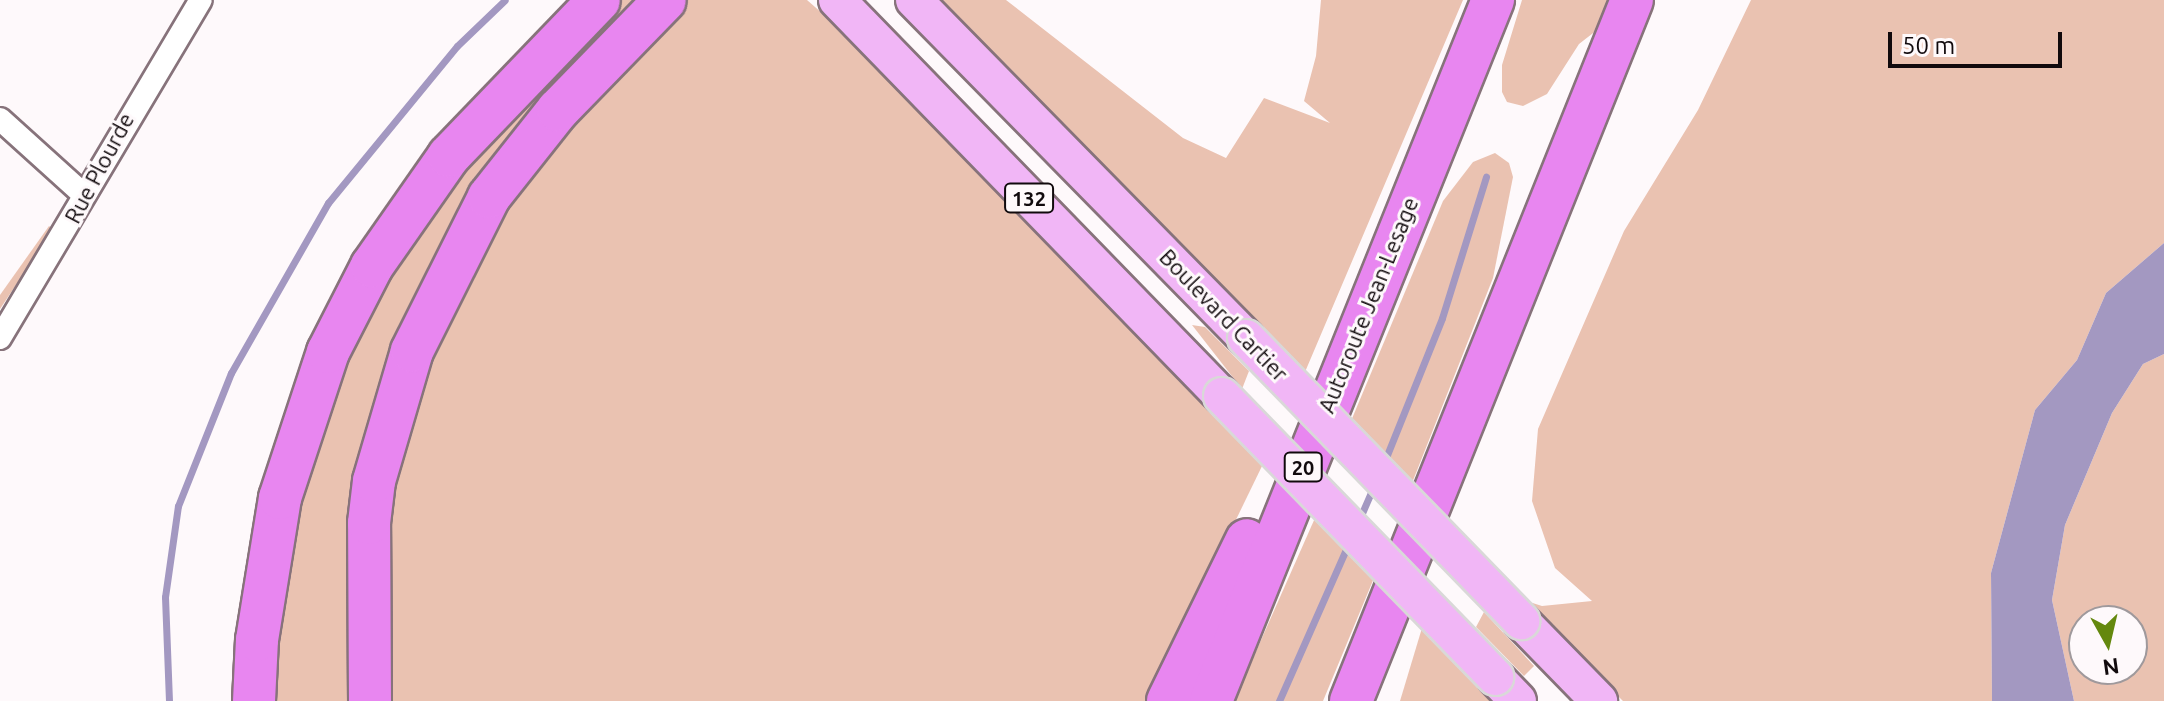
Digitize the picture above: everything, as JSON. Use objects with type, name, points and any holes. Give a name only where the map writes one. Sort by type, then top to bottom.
[{"type":"highway","points":[[254,701],[259,625],[280,498],[328,352],[372,266],[449,156],[599,0]]},
{"type":"highway","points":[[370,701],[369,523],[374,481],[412,351],[489,197],[558,110],[665,0]]},
{"type":"highway","name":"Autoroute Jean-Lesage","points":[[1211,701],[1396,233],[1493,0]]},
{"type":"highway","points":[[1351,701],[1632,0]]},
{"type":"highway","points":[[1380,701],[1546,216]]},
{"type":"highway","points":[[1168,701],[1396,233]]},
{"type":"main road","name":"132","points":[[837,0],[1507,689]]},
{"type":"main road","name":"Boulevard Cartier","points":[[914,0],[1599,701]]},
{"type":"street","name":"Rue Plourde","points":[[0,338],[58,246],[82,193],[201,0]]},
{"type":"street","points":[[0,119],[82,193]]},
{"type":"shaded area","points":[[618,0],[633,0],[501,149],[418,305],[356,701],[272,701],[276,625],[310,439],[375,291],[444,186]]},
{"type":"shaded area","points":[[685,0],[807,0],[854,41],[1263,464],[1148,701],[390,701],[388,510],[425,363],[518,186]]},
{"type":"shaded area","points":[[941,0],[1006,0],[1183,138],[1226,158],[1264,98],[1330,123],[1304,101],[1316,56],[1321,0],[1463,0],[1305,372]]},
{"type":"shaded area","points":[[1522,0],[1609,0],[1597,30],[1579,44],[1547,94],[1523,106],[1507,102],[1502,92],[1502,65]]},
{"type":"shaded area","points":[[1751,0],[2164,0],[2164,243],[2106,293],[2077,360],[2035,410],[1991,573],[1992,701],[1623,701],[1520,599],[1542,606],[1592,601],[1555,568],[1532,501],[1538,429],[1624,231],[1698,110]]},
{"type":"shaded area","points":[[1495,153],[1509,163],[1513,177],[1493,278],[1412,483],[1351,421],[1443,201],[1473,162]]},
{"type":"shaded area","points":[[49,226],[53,229],[0,309],[0,295]]},
{"type":"shaded area","points":[[2164,243],[2164,354],[2143,364],[2112,413],[2065,525],[2052,600],[2068,685],[2074,701],[1992,701],[1991,573],[2035,410],[2077,360],[2106,293]]},
{"type":"shaded area","points":[[1192,325],[1205,327],[1249,371],[1242,389]]},
{"type":"shaded area","points":[[2164,354],[2164,701],[2074,701],[2071,685],[2148,685],[2148,605],[2068,605],[2068,673],[2052,600],[2065,525],[2112,413],[2143,364]]},
{"type":"shaded area","points":[[1315,518],[1374,578],[1323,701],[1234,701]]},
{"type":"shaded area","points":[[1484,612],[1534,666],[1524,676],[1476,627]]},
{"type":"shaded area","points":[[1422,628],[1494,701],[1400,701]]},
{"type":"waterway","points":[[169,701],[165,597],[178,506],[231,373],[328,203],[457,46],[505,0]]},
{"type":"waterway","points":[[1383,465],[1442,318],[1486,177]]},
{"type":"waterway","points":[[1359,520],[1375,483]]},
{"type":"waterway","points":[[1279,701],[1349,542]]}]
